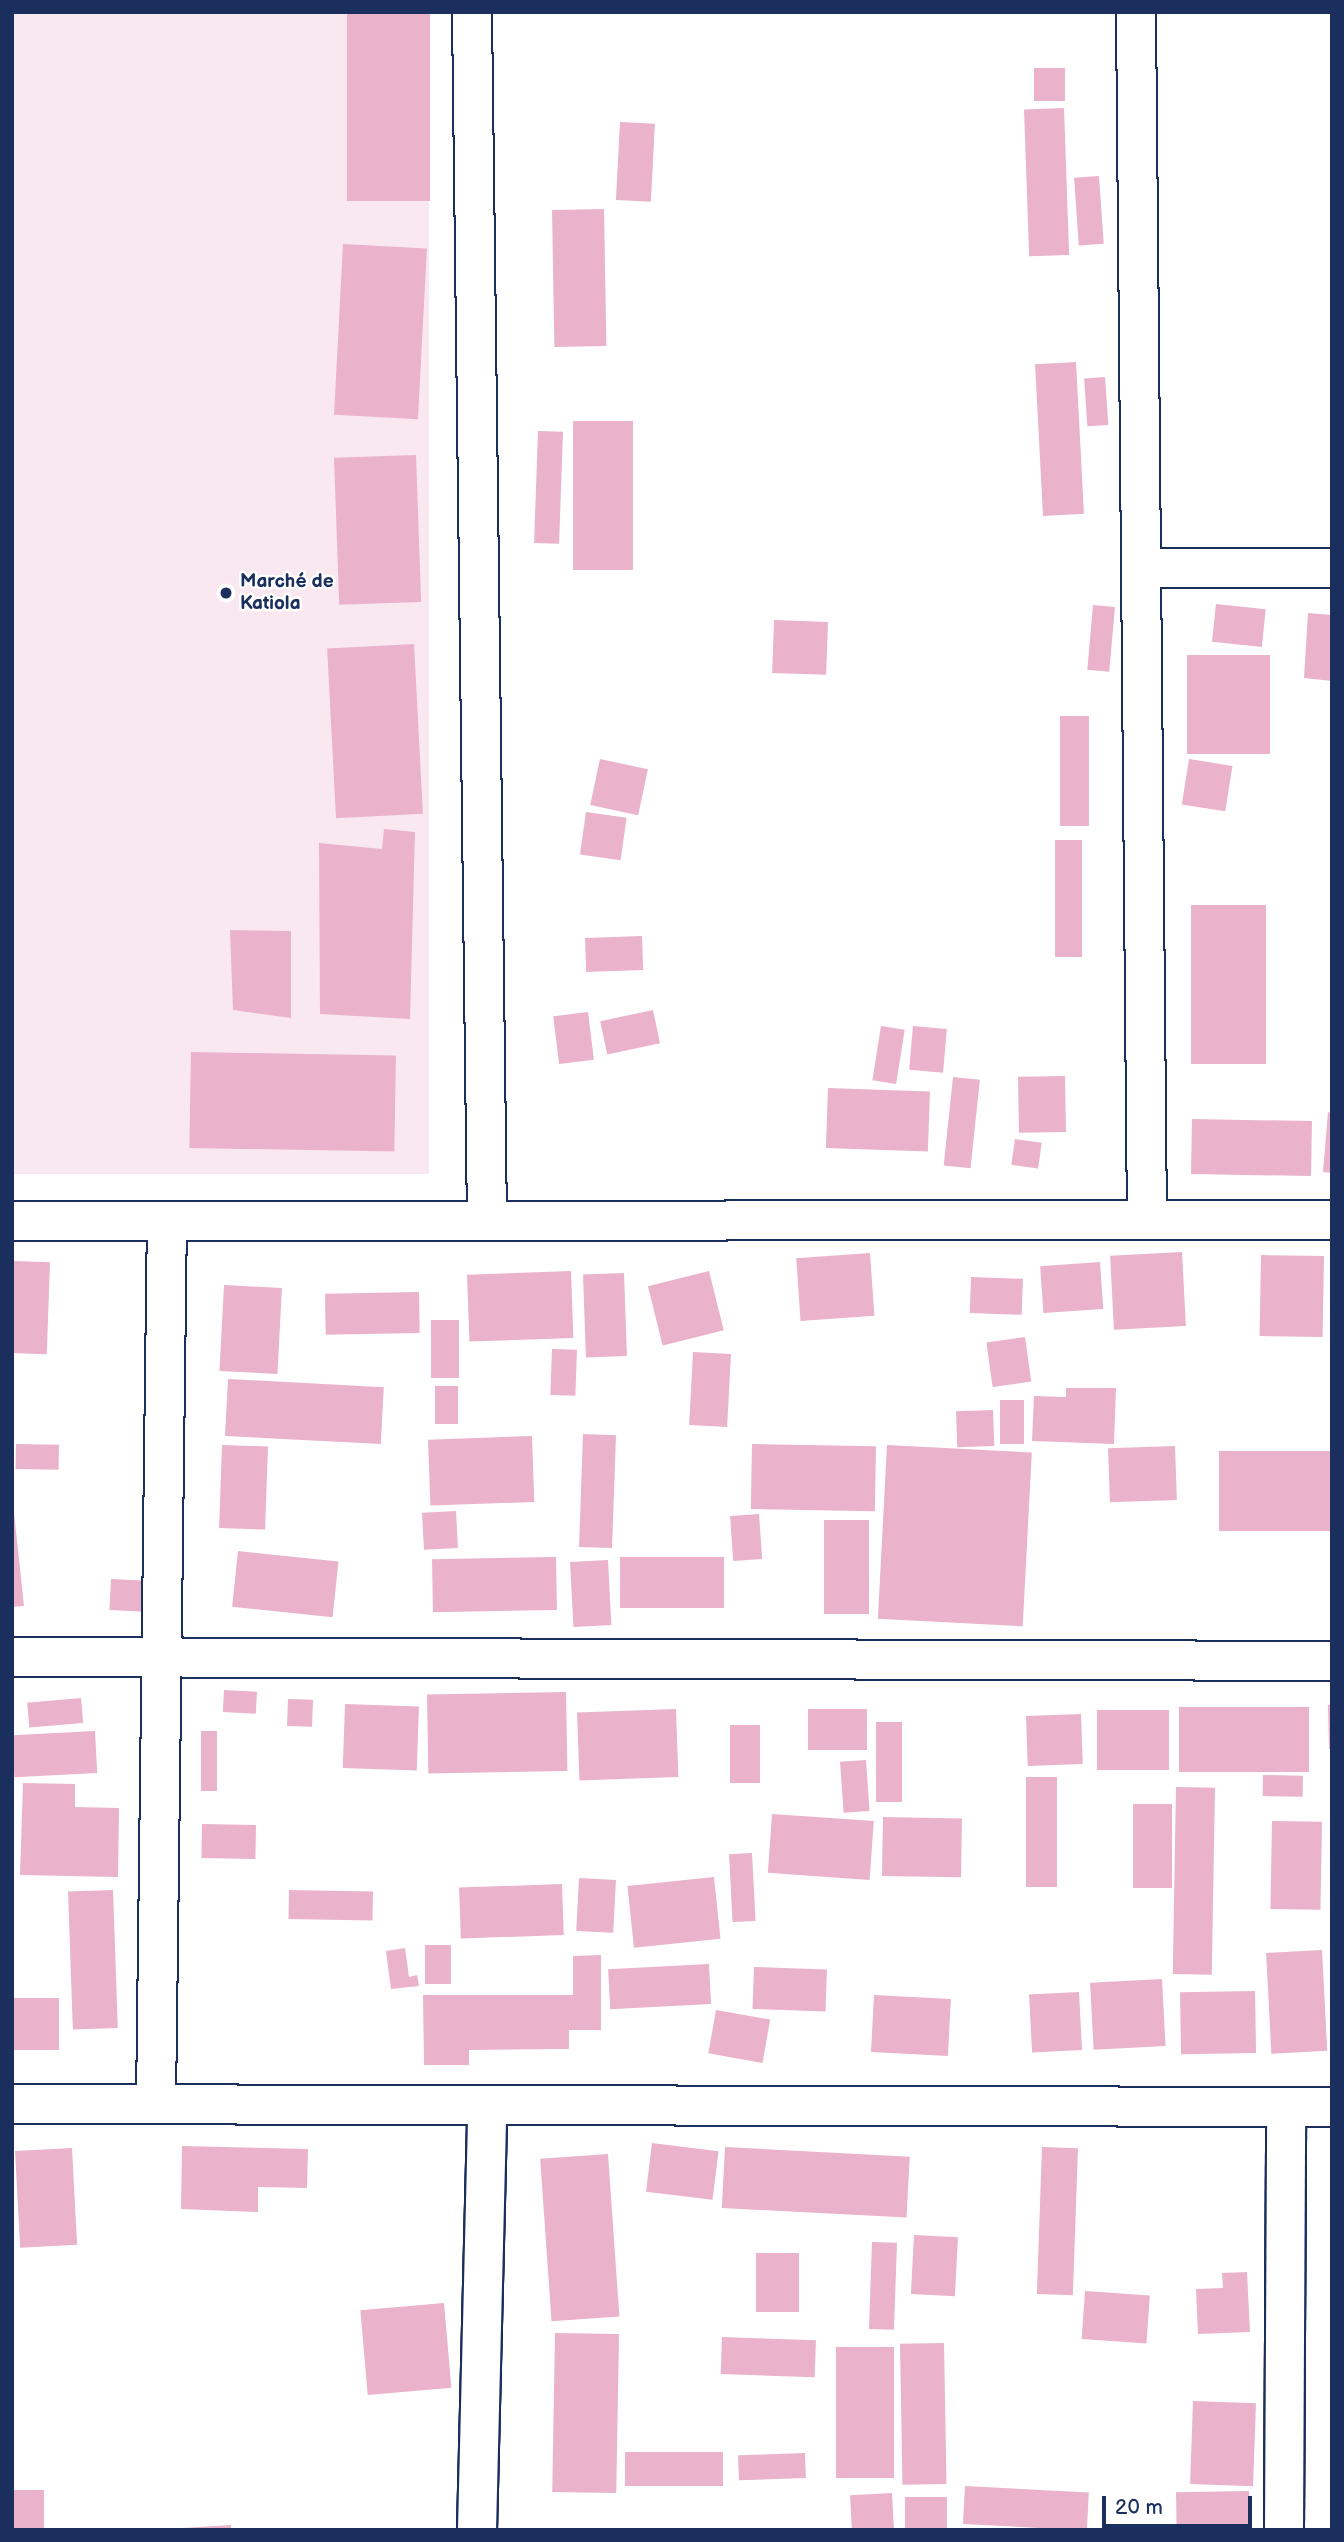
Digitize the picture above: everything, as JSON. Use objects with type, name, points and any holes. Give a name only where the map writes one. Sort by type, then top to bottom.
[{"type":"street","points":[[472,12],[487,1220]]},
{"type":"street","points":[[1136,12],[1147,1220]]},
{"type":"street","points":[[1141,568],[1332,568]]},
{"type":"street","points":[[12,1221],[1332,1220]]},
{"type":"street","points":[[156,2103],[158,1657],[167,1221]]},
{"type":"street","points":[[12,1657],[1332,1661]]},
{"type":"street","points":[[12,2104],[1332,2107]]},
{"type":"street","points":[[478,2530],[487,2106]]},
{"type":"street","points":[[1284,2530],[1286,2108]]},
{"type":"shaded area","name":"Marché de Katiola","points":[[12,12],[429,12],[429,1174],[12,1174]]},
{"type":"building","points":[[347,12],[430,12],[430,201],[347,201]]},
{"type":"building","points":[[1034,68],[1065,68],[1065,101],[1034,101]]},
{"type":"building","points":[[1064,108],[1069,255],[1029,256],[1024,109]]},
{"type":"building","points":[[620,122],[655,124],[651,202],[616,200]]},
{"type":"building","points":[[1099,176],[1104,244],[1079,246],[1074,178]]},
{"type":"building","points":[[604,209],[606,346],[554,347],[552,210]]},
{"type":"building","points":[[343,244],[427,248],[418,419],[334,415]]},
{"type":"building","points":[[1076,362],[1084,514],[1043,516],[1035,364]]},
{"type":"building","points":[[1105,377],[1108,425],[1087,426],[1084,378]]},
{"type":"building","points":[[573,421],[633,421],[633,570],[573,570]]},
{"type":"building","points":[[538,431],[563,432],[559,544],[534,543]]},
{"type":"building","points":[[416,455],[421,602],[339,605],[334,458]]},
{"type":"building","points":[[1216,604],[1266,609],[1262,647],[1212,642]]},
{"type":"building","points":[[1093,605],[1115,607],[1109,672],[1087,670]]},
{"type":"building","points":[[1308,613],[1332,615],[1332,681],[1304,678]]},
{"type":"building","points":[[774,620],[828,622],[826,675],[772,673]]},
{"type":"building","points":[[414,644],[423,814],[336,818],[327,649]]},
{"type":"building","points":[[1187,655],[1270,655],[1270,754],[1187,754]]},
{"type":"building","points":[[1060,716],[1089,716],[1089,826],[1060,826]]},
{"type":"building","points":[[600,759],[648,769],[638,815],[590,805]]},
{"type":"building","points":[[1189,759],[1232,766],[1225,811],[1182,804]]},
{"type":"building","points":[[586,812],[627,818],[621,860],[580,855]]},
{"type":"building","points":[[384,829],[415,832],[410,1019],[320,1014],[319,843],[382,849]]},
{"type":"building","points":[[1055,840],[1082,840],[1082,957],[1055,957]]},
{"type":"building","points":[[1191,905],[1266,905],[1266,1064],[1191,1064]]},
{"type":"building","points":[[230,930],[291,931],[291,1018],[233,1010]]},
{"type":"building","points":[[642,936],[643,970],[586,972],[585,938]]},
{"type":"building","points":[[653,1010],[660,1043],[607,1054],[600,1021]]},
{"type":"building","points":[[588,1012],[594,1060],[559,1064],[553,1016]]},
{"type":"building","points":[[881,1026],[905,1030],[896,1084],[872,1080]]},
{"type":"building","points":[[913,1026],[947,1029],[943,1073],[909,1070]]},
{"type":"building","points":[[191,1052],[396,1056],[394,1152],[189,1148]]},
{"type":"building","points":[[1065,1076],[1066,1132],[1019,1133],[1018,1077]]},
{"type":"building","points":[[953,1077],[980,1080],[971,1168],[944,1166]]},
{"type":"building","points":[[828,1088],[930,1092],[928,1152],[826,1148]]},
{"type":"building","points":[[1328,1112],[1332,1113],[1332,1173],[1323,1172]]},
{"type":"building","points":[[1192,1119],[1312,1121],[1311,1176],[1191,1174]]},
{"type":"building","points":[[1015,1139],[1042,1143],[1038,1169],[1011,1165]]},
{"type":"building","points":[[1182,1252],[1186,1326],[1114,1330],[1110,1256]]},
{"type":"building","points":[[870,1253],[874,1316],[801,1321],[796,1258]]},
{"type":"building","points":[[1261,1255],[1324,1256],[1323,1337],[1260,1336]]},
{"type":"building","points":[[12,1261],[50,1262],[47,1354],[12,1353]]},
{"type":"building","points":[[1100,1262],[1103,1309],[1043,1313],[1040,1266]]},
{"type":"building","points":[[571,1271],[573,1338],[469,1342],[467,1275]]},
{"type":"building","points":[[709,1271],[724,1330],[663,1345],[648,1286]]},
{"type":"building","points":[[624,1273],[627,1356],[586,1357],[583,1274]]},
{"type":"building","points":[[971,1277],[1023,1279],[1022,1315],[970,1313]]},
{"type":"building","points":[[224,1285],[282,1288],[277,1374],[219,1371]]},
{"type":"building","points":[[419,1292],[420,1333],[326,1335],[325,1294]]},
{"type":"building","points":[[431,1320],[459,1320],[459,1378],[431,1378]]},
{"type":"building","points":[[1025,1337],[1031,1382],[993,1387],[986,1342]]},
{"type":"building","points":[[552,1349],[577,1350],[575,1396],[550,1395]]},
{"type":"building","points":[[693,1352],[731,1354],[727,1427],[689,1425]]},
{"type":"building","points":[[228,1379],[384,1387],[381,1444],[225,1436]]},
{"type":"building","points":[[435,1386],[458,1386],[458,1424],[435,1424]]},
{"type":"building","points":[[1066,1388],[1116,1388],[1114,1444],[1032,1441],[1034,1396],[1066,1397]]},
{"type":"building","points":[[1000,1400],[1024,1400],[1024,1444],[1000,1444]]},
{"type":"building","points":[[993,1410],[994,1446],[957,1447],[956,1411]]},
{"type":"building","points":[[583,1434],[616,1435],[612,1548],[579,1547]]},
{"type":"building","points":[[532,1436],[534,1502],[430,1506],[428,1440]]},
{"type":"building","points":[[16,1444],[59,1445],[59,1470],[16,1469]]},
{"type":"building","points":[[752,1444],[876,1446],[875,1511],[751,1509]]},
{"type":"building","points":[[222,1445],[268,1447],[265,1530],[219,1528]]},
{"type":"building","points":[[887,1445],[1032,1453],[1023,1626],[878,1619]]},
{"type":"building","points":[[1175,1446],[1177,1500],[1110,1502],[1108,1448]]},
{"type":"building","points":[[1219,1451],[1332,1451],[1332,1531],[1219,1531]]},
{"type":"building","points":[[12,1494],[24,1606],[12,1607]]},
{"type":"building","points":[[456,1511],[458,1548],[424,1550],[422,1513]]},
{"type":"building","points":[[759,1514],[762,1559],[733,1561],[730,1516]]},
{"type":"building","points":[[824,1520],[869,1520],[869,1614],[824,1614]]},
{"type":"building","points":[[238,1551],[338,1562],[333,1617],[232,1607]]},
{"type":"building","points":[[556,1557],[557,1610],[433,1612],[432,1559]]},
{"type":"building","points":[[620,1557],[724,1557],[724,1608],[620,1608]]},
{"type":"building","points":[[608,1560],[611,1625],[573,1627],[570,1562]]},
{"type":"building","points":[[111,1579],[146,1581],[144,1612],[109,1610]]},
{"type":"building","points":[[224,1690],[257,1692],[256,1714],[223,1712]]},
{"type":"building","points":[[566,1692],[567,1771],[428,1773],[427,1694]]},
{"type":"building","points":[[81,1698],[83,1723],[29,1728],[27,1703]]},
{"type":"building","points":[[288,1699],[313,1700],[312,1727],[287,1726]]},
{"type":"building","points":[[345,1704],[419,1707],[417,1771],[343,1768]]},
{"type":"building","points":[[1332,1704],[1332,1749],[1329,1749],[1328,1705]]},
{"type":"building","points":[[1179,1707],[1309,1707],[1309,1772],[1179,1772]]},
{"type":"building","points":[[676,1709],[678,1777],[579,1780],[577,1712]]},
{"type":"building","points":[[808,1709],[867,1709],[867,1750],[808,1750]]},
{"type":"building","points":[[1097,1710],[1169,1710],[1169,1770],[1097,1770]]},
{"type":"building","points":[[1081,1714],[1083,1764],[1028,1766],[1026,1716]]},
{"type":"building","points":[[876,1722],[902,1722],[902,1802],[876,1802]]},
{"type":"building","points":[[730,1725],[760,1725],[760,1783],[730,1783]]},
{"type":"building","points":[[95,1731],[97,1773],[14,1777],[12,1735]]},
{"type":"building","points":[[201,1731],[217,1731],[217,1791],[201,1791]]},
{"type":"building","points":[[866,1760],[870,1811],[844,1813],[840,1762]]},
{"type":"building","points":[[1263,1775],[1303,1776],[1303,1797],[1263,1796]]},
{"type":"building","points":[[1026,1777],[1057,1777],[1057,1887],[1026,1887]]},
{"type":"building","points":[[23,1783],[75,1784],[75,1807],[119,1808],[118,1877],[20,1875]]},
{"type":"building","points":[[1176,1787],[1215,1788],[1212,1975],[1173,1974]]},
{"type":"building","points":[[1133,1804],[1172,1804],[1172,1888],[1133,1888]]},
{"type":"building","points":[[772,1814],[874,1821],[870,1880],[768,1873]]},
{"type":"building","points":[[883,1817],[962,1818],[961,1877],[882,1876]]},
{"type":"building","points":[[1272,1821],[1322,1822],[1320,1910],[1270,1909]]},
{"type":"building","points":[[202,1824],[256,1825],[255,1859],[201,1858]]},
{"type":"building","points":[[752,1853],[756,1921],[733,1922],[729,1854]]},
{"type":"building","points":[[714,1877],[720,1939],[634,1948],[627,1886]]},
{"type":"building","points":[[579,1878],[616,1880],[613,1933],[576,1931]]},
{"type":"building","points":[[562,1884],[564,1935],[461,1939],[459,1888]]},
{"type":"building","points":[[113,1890],[118,2028],[73,2029],[68,1892]]},
{"type":"building","points":[[289,1890],[373,1891],[372,1920],[288,1919]]},
{"type":"building","points":[[425,1945],[451,1945],[451,1984],[425,1984]]},
{"type":"building","points":[[405,1948],[409,1977],[417,1975],[419,1986],[391,1989],[386,1951]]},
{"type":"building","points":[[1322,1950],[1327,2051],[1271,2054],[1266,1953]]},
{"type":"building","points":[[601,1955],[601,2030],[569,2030],[569,2049],[469,2050],[469,2065],[424,2065],[423,1995],[573,1995],[573,1956]]},
{"type":"building","points":[[709,1964],[711,2004],[610,2009],[608,1969]]},
{"type":"building","points":[[754,1967],[827,1970],[825,2012],[753,2009]]},
{"type":"building","points":[[1162,1979],[1166,2046],[1094,2050],[1090,1983]]},
{"type":"building","points":[[1255,1991],[1256,2053],[1181,2054],[1180,1992]]},
{"type":"building","points":[[1079,1992],[1082,2050],[1032,2053],[1029,1995]]},
{"type":"building","points":[[874,1995],[951,1999],[948,2056],[871,2052]]},
{"type":"building","points":[[12,1998],[59,1998],[59,2050],[12,2050]]},
{"type":"building","points":[[716,2010],[770,2020],[763,2063],[708,2053]]},
{"type":"building","points":[[652,2143],[719,2151],[713,2200],[646,2192]]},
{"type":"building","points":[[182,2146],[308,2149],[307,2188],[258,2187],[258,2212],[181,2209]]},
{"type":"building","points":[[725,2147],[910,2157],[907,2218],[722,2208]]},
{"type":"building","points":[[1042,2147],[1078,2148],[1073,2295],[1037,2294]]},
{"type":"building","points":[[72,2148],[77,2245],[20,2248],[15,2151]]},
{"type":"building","points":[[608,2154],[619,2317],[552,2321],[540,2159]]},
{"type":"building","points":[[914,2235],[958,2237],[955,2296],[911,2294]]},
{"type":"building","points":[[872,2242],[897,2243],[894,2330],[869,2329]]},
{"type":"building","points":[[756,2253],[799,2253],[799,2312],[756,2312]]},
{"type":"building","points":[[1247,2272],[1250,2332],[1198,2334],[1196,2289],[1223,2288],[1222,2273]]},
{"type":"building","points":[[1085,2291],[1150,2296],[1146,2343],[1082,2339]]},
{"type":"building","points":[[444,2303],[451,2388],[368,2395],[360,2310]]},
{"type":"building","points":[[555,2333],[619,2334],[616,2493],[552,2492]]},
{"type":"building","points":[[722,2337],[816,2340],[815,2377],[721,2374]]},
{"type":"building","points":[[944,2343],[946,2484],[902,2485],[900,2344]]},
{"type":"building","points":[[836,2347],[894,2347],[894,2478],[836,2478]]},
{"type":"building","points":[[1193,2401],[1256,2403],[1253,2486],[1190,2484]]},
{"type":"building","points":[[625,2452],[723,2452],[723,2486],[625,2486]]},
{"type":"building","points":[[805,2453],[806,2478],[739,2480],[738,2455]]},
{"type":"building","points":[[965,2486],[1089,2492],[1087,2530],[963,2524]]},
{"type":"building","points":[[14,2490],[44,2490],[44,2530],[14,2530]]},
{"type":"building","points":[[1249,2491],[1250,2530],[1177,2530],[1176,2492]]},
{"type":"building","points":[[892,2493],[894,2530],[852,2530],[850,2495]]},
{"type":"building","points":[[905,2497],[947,2497],[947,2530],[905,2530]]},
{"type":"building","points":[[231,2525],[231,2530],[183,2530],[183,2528]]},
{"type":"place","name":"Marché de Katiola","points":[[226,593]]}]
